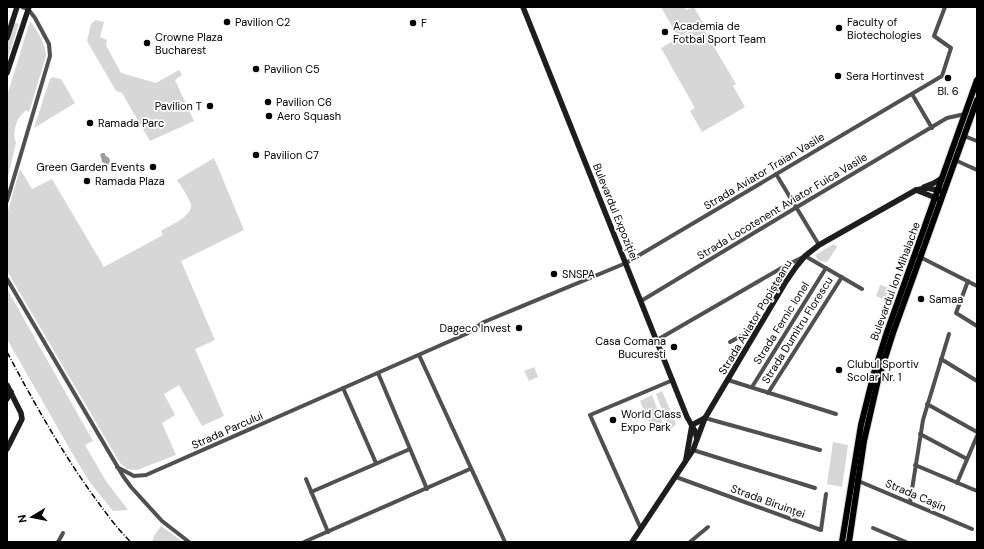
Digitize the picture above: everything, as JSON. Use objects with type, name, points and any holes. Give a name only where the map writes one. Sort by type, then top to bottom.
[{"type":"main road","name":"Bulevardul Ion Mihalache","points":[[850,542],[861,424],[874,373],[887,332],[941,191],[964,136],[971,115],[977,80]]},
{"type":"main road","name":"Bulevardul Ion Mihalache","points":[[941,191],[942,178],[977,100]]},
{"type":"main road","name":"Bulevardul Ion Mihalache","points":[[842,542],[855,479]]},
{"type":"street","points":[[7,38],[17,7]]},
{"type":"street","name":"Bulevardul Expoziției","points":[[523,7],[697,439]]},
{"type":"street","name":"Strada Aviator Traian Vasile","points":[[626,263],[943,75],[951,48],[934,36],[945,7]]},
{"type":"street","points":[[7,74],[26,8]]},
{"type":"street","points":[[7,201],[50,60],[50,48],[47,39],[35,18],[26,8]]},
{"type":"street","points":[[912,94],[932,128]]},
{"type":"street","name":"Strada Locotenent Aviator Fuica Vasile","points":[[641,301],[947,118],[971,115]]},
{"type":"street","points":[[964,136],[977,141]]},
{"type":"street","points":[[955,160],[977,170]]},
{"type":"street","points":[[776,174],[819,245]]},
{"type":"street","points":[[923,188],[942,178]]},
{"type":"street","name":"Strada Aviator Popișteanu","points":[[635,540],[693,450],[705,418],[790,274],[806,256],[819,245],[916,190],[923,188],[941,191]]},
{"type":"street","points":[[916,190],[938,199]]},
{"type":"street","points":[[657,340],[785,266],[806,256],[862,289]]},
{"type":"street","points":[[917,256],[977,286]]},
{"type":"street","name":"Strada Parcului","points":[[117,467],[134,476],[146,475],[469,333],[484,322],[626,263]]},
{"type":"street","name":"Strada Fernic Ionel","points":[[752,387],[826,268]]},
{"type":"street","name":"Strada Dumitru Florescu","points":[[768,393],[842,277]]},
{"type":"street","points":[[7,279],[117,467],[131,487],[162,521],[189,542]]},
{"type":"street","points":[[968,281],[956,313],[977,326]]},
{"type":"street","points":[[730,342],[760,326]]},
{"type":"street","points":[[910,502],[920,434],[927,404],[949,334]]},
{"type":"street","points":[[419,355],[504,542]]},
{"type":"street","points":[[941,360],[977,381]]},
{"type":"street","points":[[378,373],[427,489]]},
{"type":"street","points":[[641,529],[590,415],[673,380]]},
{"type":"street","points":[[728,380],[836,414]]},
{"type":"street","points":[[7,385],[21,413],[22,419],[7,449]]},
{"type":"street","points":[[343,388],[376,463]]},
{"type":"street","points":[[7,399],[11,392]]},
{"type":"street","points":[[927,404],[977,432]]},
{"type":"street","points":[[692,425],[705,418],[820,450]]},
{"type":"street","points":[[692,425],[698,428],[702,426]]},
{"type":"street","name":"Strada Aviator Popișteanu","points":[[686,461],[692,425]]},
{"type":"street","points":[[920,434],[967,459]]},
{"type":"street","points":[[957,482],[977,436]]},
{"type":"street","points":[[311,492],[410,449]]},
{"type":"street","points":[[693,450],[814,488]]},
{"type":"street","points":[[915,465],[977,491]]},
{"type":"street","points":[[304,542],[311,541],[470,469]]},
{"type":"street","name":"Strada Biruinței","points":[[676,477],[821,530],[826,494]]},
{"type":"street","points":[[306,479],[328,532]]},
{"type":"street","name":"Strada Cașin","points":[[855,479],[972,529]]},
{"type":"street","points":[[690,542],[708,527]]},
{"type":"street","points":[[873,528],[906,542]]},
{"type":"street","points":[[58,542],[63,533]]},
{"type":"shaded area","points":[[661,7],[684,7],[686,10],[694,7],[703,23],[678,37]]},
{"type":"shaded area","points":[[96,20],[104,22],[100,37],[107,40],[106,45],[121,73],[156,83],[179,70],[182,75],[175,80],[194,121],[150,141],[122,93],[116,91],[87,41],[91,24]]},
{"type":"shaded area","points":[[30,21],[43,42],[46,56],[29,112],[26,110],[18,119],[15,128],[14,136],[16,143],[7,181],[7,96]]},
{"type":"shaded area","points":[[13,22],[19,24],[7,61],[7,42]]},
{"type":"shaded area","points":[[701,25],[736,84],[733,86],[745,107],[702,132],[690,111],[695,108],[661,48]]},
{"type":"shaded area","points":[[53,77],[61,79],[75,103],[34,128],[50,79]]},
{"type":"shaded area","points":[[105,153],[105,155],[109,158],[110,161],[108,165],[102,162],[100,155]]},
{"type":"shaded area","points":[[214,158],[244,230],[181,261],[215,340],[195,349],[224,416],[202,426],[179,385],[164,394],[175,415],[162,423],[176,455],[137,470],[127,469],[120,463],[7,271],[7,214],[20,169],[32,189],[52,179],[104,267],[163,235],[161,231],[184,217],[191,209],[191,205],[177,180]]},
{"type":"shaded area","points":[[834,244],[837,247],[827,262],[819,261],[815,255]]},
{"type":"shaded area","points":[[880,285],[895,290],[891,302],[876,296]]},
{"type":"shaded area","points":[[7,289],[93,441],[85,445],[106,481],[128,510],[113,511],[89,481],[7,339]]},
{"type":"shaded area","points":[[534,367],[538,377],[529,381],[524,371]]},
{"type":"shaded area","points":[[662,391],[676,424],[670,430],[656,394]]},
{"type":"shaded area","points":[[652,395],[663,424],[652,429],[640,401]]},
{"type":"shaded area","points":[[833,442],[848,445],[842,487],[827,484]]},
{"type":"shaded area","points":[[161,526],[183,542],[152,542]]},
{"type":"railway","points":[[7,352],[37,407],[69,460],[106,513],[131,542]]},
{"type":"place","name":"Pavilion C2","points":[[227,22]]},
{"type":"place","name":"F","points":[[413,23]]},
{"type":"place","name":"Faculty of Biotechologies","points":[[839,28]]},
{"type":"place","name":"Academia de Fotbal Sport Team","points":[[665,32]]},
{"type":"place","name":"Crowne Plaza Bucharest","points":[[147,43]]},
{"type":"place","name":"Pavilion C5","points":[[256,69]]},
{"type":"place","name":"Sera Hortinvest","points":[[838,76]]},
{"type":"place","name":"Bl. 6","points":[[948,78]]},
{"type":"place","name":"Pavilion C6","points":[[268,102]]},
{"type":"place","name":"Pavilion T","points":[[210,106]]},
{"type":"place","name":"Aero Squash","points":[[269,116]]},
{"type":"place","name":"Ramada Parc","points":[[90,123]]},
{"type":"place","name":"Pavilion C7","points":[[256,155]]},
{"type":"place","name":"Green Garden Events","points":[[153,167]]},
{"type":"place","name":"Ramada Plaza","points":[[87,181]]},
{"type":"place","name":"SNSPA","points":[[554,274]]},
{"type":"place","name":"Samaa","points":[[921,299]]},
{"type":"place","name":"Dageco Invest","points":[[519,328]]},
{"type":"place","name":"Casa Comana Bucuresti","points":[[674,347]]},
{"type":"place","name":"Clubul Sportiv Scolar Nr. 1","points":[[839,370]]},
{"type":"place","name":"World Class Expo Park","points":[[613,420]]}]
